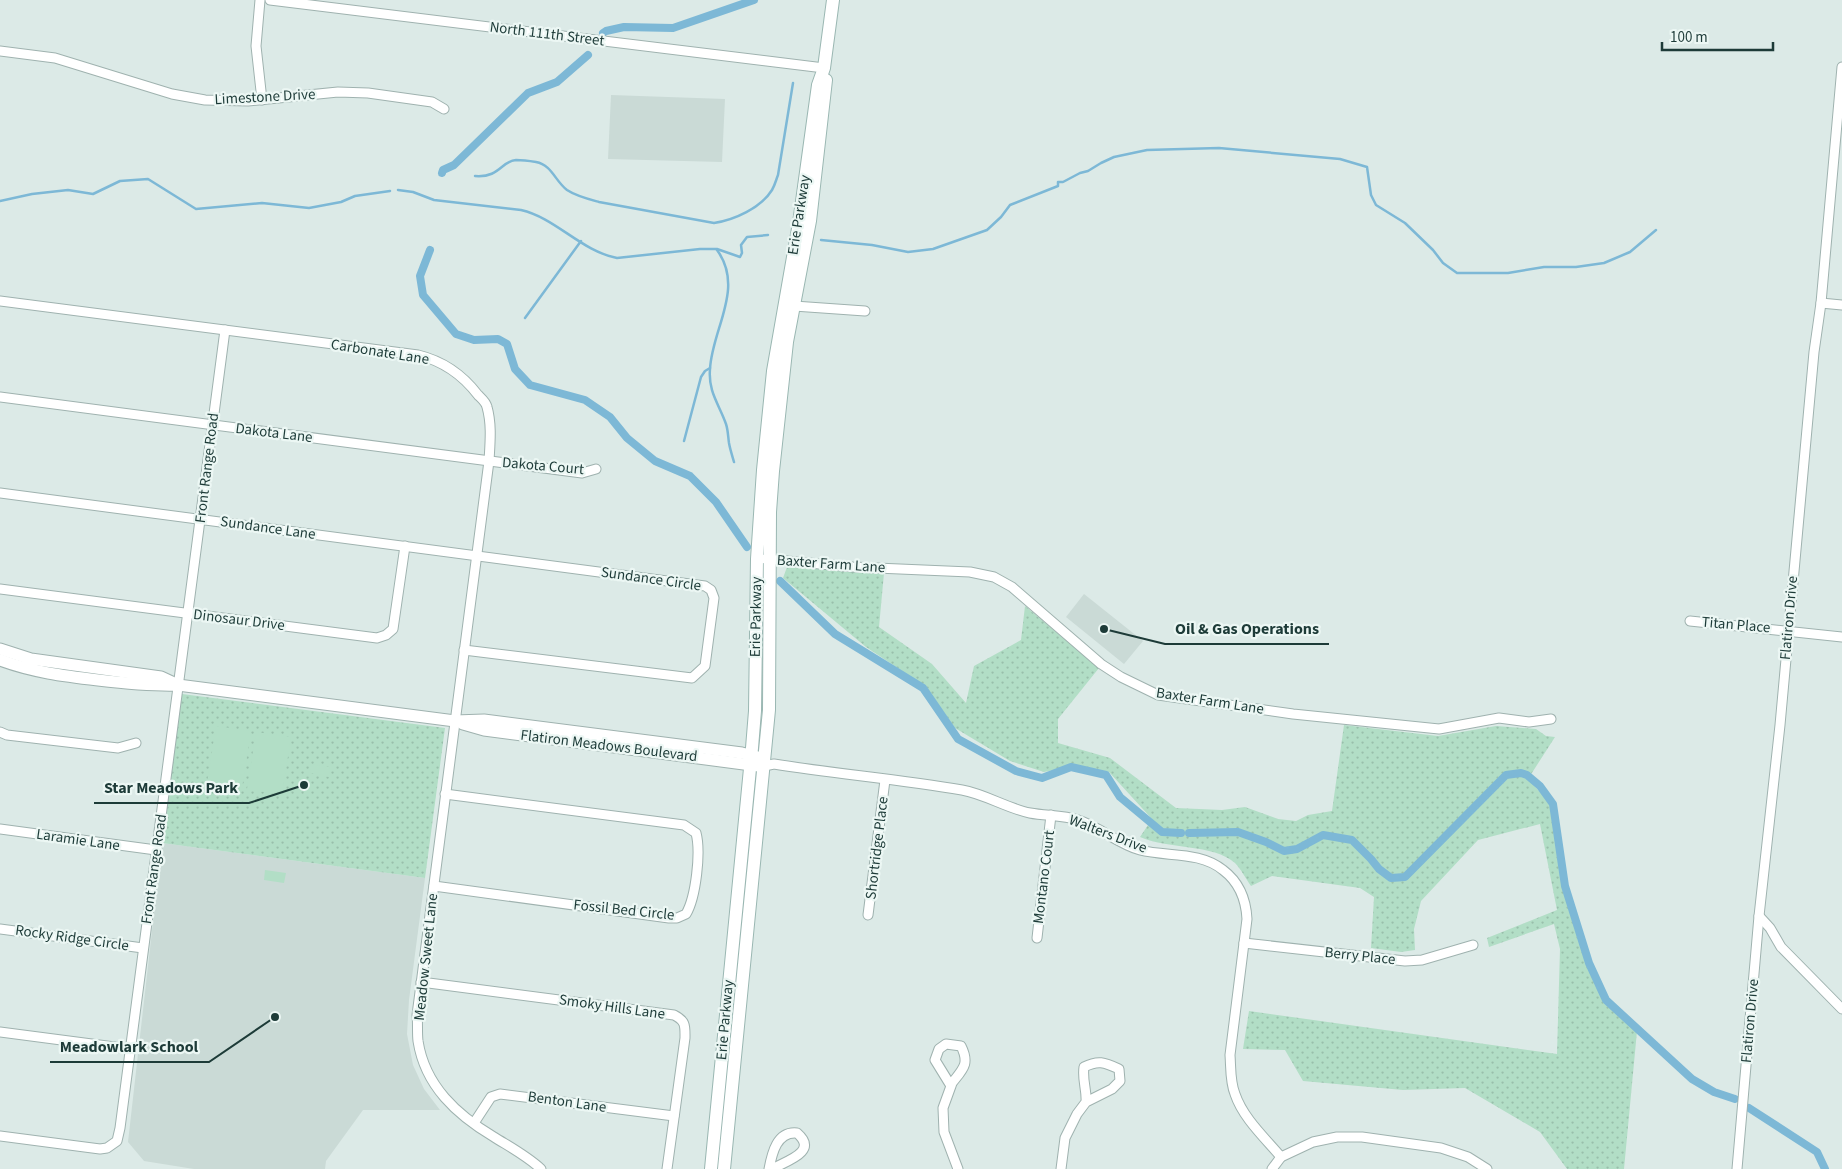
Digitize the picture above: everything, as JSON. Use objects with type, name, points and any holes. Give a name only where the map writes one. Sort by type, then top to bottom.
[{"type":"main road","name":"Erie Parkway","points":[[724,1169],[768,763],[769,710],[763,559],[763,470],[773,371],[799,223],[818,85],[824,68],[832,0]]},
{"type":"main road","name":"Erie Parkway","points":[[711,1169],[751,760],[763,559],[783,372],[810,221],[826,84],[824,68]]},
{"type":"street","points":[[260,0],[256,46],[262,100]]},
{"type":"street","name":"North 111th Street","points":[[270,0],[824,68]]},
{"type":"street","name":"Limestone Drive","points":[[0,51],[55,58],[172,94],[205,100],[234,102],[338,92],[368,93],[432,102],[444,109]]},
{"type":"street","name":"Flatiron Drive","points":[[1737,1169],[1758,916],[1780,725],[1814,352],[1821,303],[1826,233],[1840,115],[1842,67]]},
{"type":"street","name":"Carbonate Lane","points":[[0,301],[418,355],[434,359],[453,369],[472,387],[486,405],[490,426],[489,461],[455,721]]},
{"type":"street","points":[[1821,303],[1842,305]]},
{"type":"street","points":[[794,306],[865,311]]},
{"type":"street","name":"Front Range Road","points":[[0,1136],[100,1149],[107,1148],[117,1141],[225,330]]},
{"type":"street","name":"Dakota Lane","points":[[0,397],[489,461]]},
{"type":"street","name":"Dakota Court","points":[[489,461],[582,473],[596,469]]},
{"type":"street","name":"Sundance Lane","points":[[0,493],[476,555]]},
{"type":"street","name":"Dinosaur Drive","points":[[0,589],[377,638],[386,635],[393,628],[405,546]]},
{"type":"street","name":"Sundance Circle","points":[[464,650],[692,678],[705,666],[714,598],[711,590],[705,586],[476,555]]},
{"type":"street","name":"Baxter Farm Lane","points":[[763,559],[853,567],[970,572],[994,577],[1012,587],[1101,664],[1121,677],[1158,695],[1293,714],[1439,729],[1499,718],[1529,722],[1551,719]]},
{"type":"street","name":"Titan Place","points":[[1690,621],[1842,637]]},
{"type":"street","name":"Flatiron Meadows Boulevard","points":[[0,649],[31,659],[161,677],[178,685]]},
{"type":"street","name":"Flatiron Meadows Boulevard","points":[[0,660],[40,672],[62,676],[159,686],[178,685],[455,721],[484,730],[768,763]]},
{"type":"street","name":"Meadow Sweet Lane","points":[[455,721],[417,1014],[418,1042],[425,1065],[438,1092],[449,1104],[474,1124],[541,1169]]},
{"type":"street","points":[[0,732],[8,735],[118,748],[136,743]]},
{"type":"street","name":"Walters Drive","points":[[768,763],[962,790],[1028,812],[1080,820],[1140,850],[1198,858],[1212,862],[1224,870],[1234,881],[1246,906],[1247,919],[1230,1056],[1231,1075],[1235,1094],[1248,1117],[1281,1157]]},
{"type":"street","name":"Shortridge Place","points":[[868,916],[885,780]]},
{"type":"street","name":"Fossil Bed Circle","points":[[434,886],[677,918],[686,914],[690,907],[698,854],[699,845],[696,833],[684,825],[445,794]]},
{"type":"street","name":"Montano Court","points":[[1037,938],[1051,815]]},
{"type":"street","name":"Laramie Lane","points":[[0,829],[156,850]]},
{"type":"street","points":[[1758,916],[1770,928],[1781,947],[1842,1009]]},
{"type":"street","name":"Rocky Ridge Circle","points":[[0,929],[143,948]]},
{"type":"street","name":"Berry Place","points":[[1244,943],[1404,961],[1422,960],[1474,945]]},
{"type":"street","name":"Smoky Hills Lane","points":[[421,982],[674,1015],[681,1019],[685,1026],[685,1038],[667,1169]]},
{"type":"street","points":[[0,1032],[130,1049]]},
{"type":"street","points":[[951,1086],[935,1060],[939,1049],[946,1044],[960,1046],[966,1056],[965,1066],[951,1086],[943,1108],[944,1132],[958,1169]]},
{"type":"street","points":[[1061,1169],[1065,1138],[1077,1114],[1086,1102],[1112,1089],[1120,1081],[1118,1069],[1107,1063],[1094,1062],[1084,1067],[1082,1078],[1087,1093],[1086,1102]]},
{"type":"street","name":"Benton Lane","points":[[474,1124],[491,1097],[500,1094],[674,1116]]},
{"type":"street","points":[[1272,1169],[1281,1157],[1313,1142],[1337,1137],[1362,1137],[1441,1148],[1468,1157],[1486,1169]]},
{"type":"shaded area","points":[[611,95],[725,99],[722,162],[608,159]]},
{"type":"shaded area","points":[[1084,594],[1143,641],[1124,664],[1066,617]]},
{"type":"shaded area","points":[[162,843],[425,878],[409,1000],[407,1034],[413,1065],[424,1089],[440,1110],[363,1110],[326,1161],[325,1169],[194,1169],[144,1161],[128,1142]]},
{"type":"green space","points":[[787,567],[884,573],[879,627],[932,664],[966,703],[974,666],[1021,640],[1025,606],[1099,668],[1058,719],[1058,743],[1110,758],[1176,808],[1222,810],[1245,807],[1278,819],[1296,821],[1308,815],[1332,811],[1344,725],[1438,736],[1496,726],[1536,729],[1546,736],[1555,737],[1528,779],[1550,803],[1572,911],[1582,945],[1602,995],[1610,1006],[1637,1031],[1624,1169],[1567,1169],[1540,1132],[1465,1088],[1403,1090],[1303,1081],[1285,1050],[1243,1049],[1249,1011],[1557,1054],[1560,949],[1554,924],[1489,947],[1487,938],[1557,910],[1540,824],[1478,840],[1421,901],[1414,929],[1415,950],[1401,952],[1371,948],[1374,897],[1360,888],[1272,876],[1251,886],[1237,865],[1226,857],[1203,850],[1151,841],[1140,837],[1152,819],[1109,772],[1074,766],[1044,772],[1010,761],[955,728],[926,687],[866,647],[783,578]]},
{"type":"green space","points":[[182,694],[445,728],[425,878],[162,843]]},
{"type":"green space","points":[[216,726],[251,731],[242,788],[207,783]]},
{"type":"green space","points":[[256,732],[291,737],[282,795],[247,789]]},
{"type":"green space","points":[[311,764],[330,767],[329,777],[310,773]]},
{"type":"green space","points":[[265,870],[286,873],[284,883],[264,880]]},
{"type":"waterway","points":[[603,33],[624,27],[673,28],[754,0]]},
{"type":"waterway","points":[[442,173],[443,170],[454,165],[528,93],[557,82],[588,55]]},
{"type":"waterway","points":[[475,176],[483,176],[495,172],[511,161],[536,162],[546,166],[567,190],[599,202],[714,223],[730,219],[754,208],[767,196],[774,186],[778,175],[793,83]]},
{"type":"waterway","points":[[821,240],[872,245],[908,252],[933,249],[987,230],[1001,217],[1010,205],[1058,186],[1058,182],[1063,182],[1088,171],[1114,157],[1147,150],[1219,148],[1340,159],[1367,167],[1371,195],[1376,205],[1405,223],[1433,250],[1443,263],[1457,273],[1508,273],[1544,267],[1576,267],[1604,263],[1630,252],[1656,230]]},
{"type":"waterway","points":[[0,201],[32,194],[68,190],[93,194],[120,181],[148,179],[196,209],[262,203],[309,208],[341,202],[355,196],[390,191]]},
{"type":"waterway","points":[[398,190],[413,192],[434,200],[521,210],[534,214],[592,249],[617,258],[700,249],[717,249],[740,257],[742,253],[741,245],[747,237],[768,235]]},
{"type":"waterway","points":[[525,318],[581,241]]},
{"type":"waterway","points":[[430,250],[420,276],[423,295],[456,334],[474,340],[498,339],[507,344],[515,369],[530,385],[585,400],[610,417],[627,438],[655,461],[690,476],[716,502],[747,547]]},
{"type":"waterway","points":[[717,250],[725,264],[728,294],[712,354],[710,377],[712,391],[727,426],[729,445],[734,462]]},
{"type":"waterway","points":[[684,441],[701,377],[710,368]]},
{"type":"waterway","points":[[780,581],[835,634],[923,688],[958,739],[1016,771],[1042,778],[1071,767],[1106,775],[1120,797],[1162,832],[1181,833]]},
{"type":"waterway","points":[[1189,833],[1238,832],[1284,851],[1297,849],[1323,835],[1352,840],[1379,869],[1391,878],[1405,877],[1506,775],[1521,773],[1527,775],[1540,786],[1553,804],[1565,886],[1589,963],[1606,1000],[1692,1079],[1714,1092],[1735,1099]]},
{"type":"waterway","points":[[1749,1108],[1817,1152],[1825,1169]]},
{"type":"place","name":"Oil & Gas Operations","points":[[1104,629]]},
{"type":"place","name":"Star Meadows Park","points":[[304,785]]},
{"type":"place","name":"Meadowlark School","points":[[275,1017]]}]
